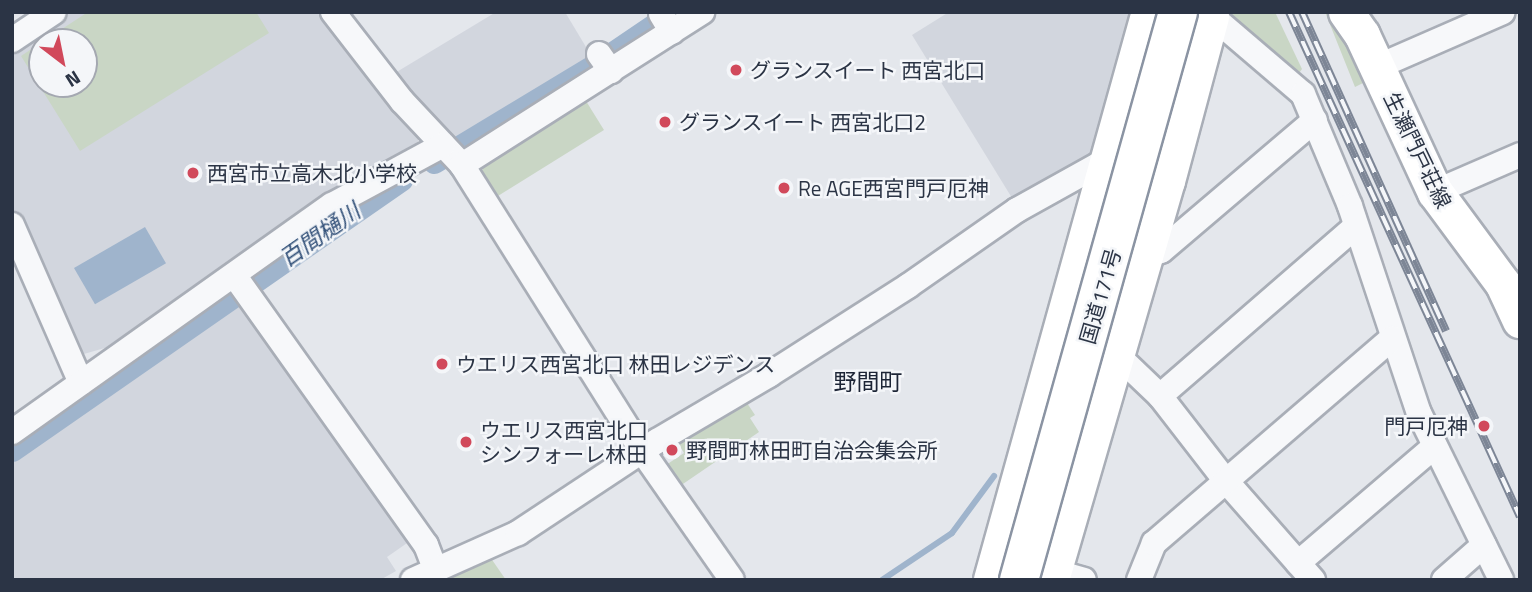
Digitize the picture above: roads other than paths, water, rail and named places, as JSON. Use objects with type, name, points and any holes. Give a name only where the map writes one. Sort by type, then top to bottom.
[{"type":"highway","points":[[993,580],[1151,12]]},
{"type":"highway","points":[[1051,577],[1166,181],[1199,14]]},
{"type":"highway","name":"国道171号","points":[[1051,577],[1199,14]]},
{"type":"main road","name":"生瀬門戸荘線","points":[[1346,12],[1362,34],[1435,192],[1503,284],[1519,315]]},
{"type":"street","points":[[12,40],[54,12]]},
{"type":"street","points":[[333,12],[402,101],[452,154],[642,451],[732,580]]},
{"type":"street","points":[[12,432],[81,383],[239,283],[332,205],[452,154],[606,63],[667,23],[702,12]]},
{"type":"street","points":[[1377,67],[1503,12]]},
{"type":"street","points":[[1199,14],[1303,94],[1356,226],[1419,414],[1500,580]]},
{"type":"street","points":[[1145,257],[1161,251],[1315,120]]},
{"type":"street","points":[[1435,192],[1520,155]]},
{"type":"street","points":[[412,580],[518,533],[642,451],[769,375],[908,286],[1017,210],[1098,165],[1110,165],[1166,181]]},
{"type":"street","points":[[12,225],[81,383]]},
{"type":"street","points":[[1160,396],[1356,226]]},
{"type":"street","points":[[239,283],[426,545],[435,569]]},
{"type":"street","points":[[1139,580],[1154,543],[1392,338]]},
{"type":"street","points":[[1116,354],[1160,396],[1227,481],[1306,572],[1435,446]]},
{"type":"street","points":[[1444,580],[1484,545]]},
{"type":"water","points":[[145,227],[166,263],[95,304],[74,268]]},
{"type":"waterway","name":"百間樋川","points":[[434,162],[595,65],[673,12]]},
{"type":"waterway","name":"百間樋川","points":[[12,450],[401,180]]},
{"type":"waterway","points":[[882,580],[952,533],[994,476]]},
{"type":"railway","points":[[1289,12],[1520,517]]},
{"type":"railway","points":[[1302,12],[1446,331]]},
{"type":"place","name":"グランスイート 西宮北口","points":[[736,70]]},
{"type":"place","name":"グランスイート 西宮北口2","points":[[665,122]]},
{"type":"place","name":"西宮市立高木北小学校","points":[[193,173]]},
{"type":"place","name":"Re AGE西宮門戸厄神","points":[[784,188]]},
{"type":"place","name":"ウエリス西宮北口 林田レジデンス","points":[[442,364]]},
{"type":"place","name":"門戸厄神","points":[[1484,426]]},
{"type":"place","name":"ウエリス西宮北口 シンフォーレ林田","points":[[466,442]]},
{"type":"place","name":"野間町林田町自治会集会所","points":[[672,450]]},
{"type":"district","name":"野間町","points":[[868,382]]}]
